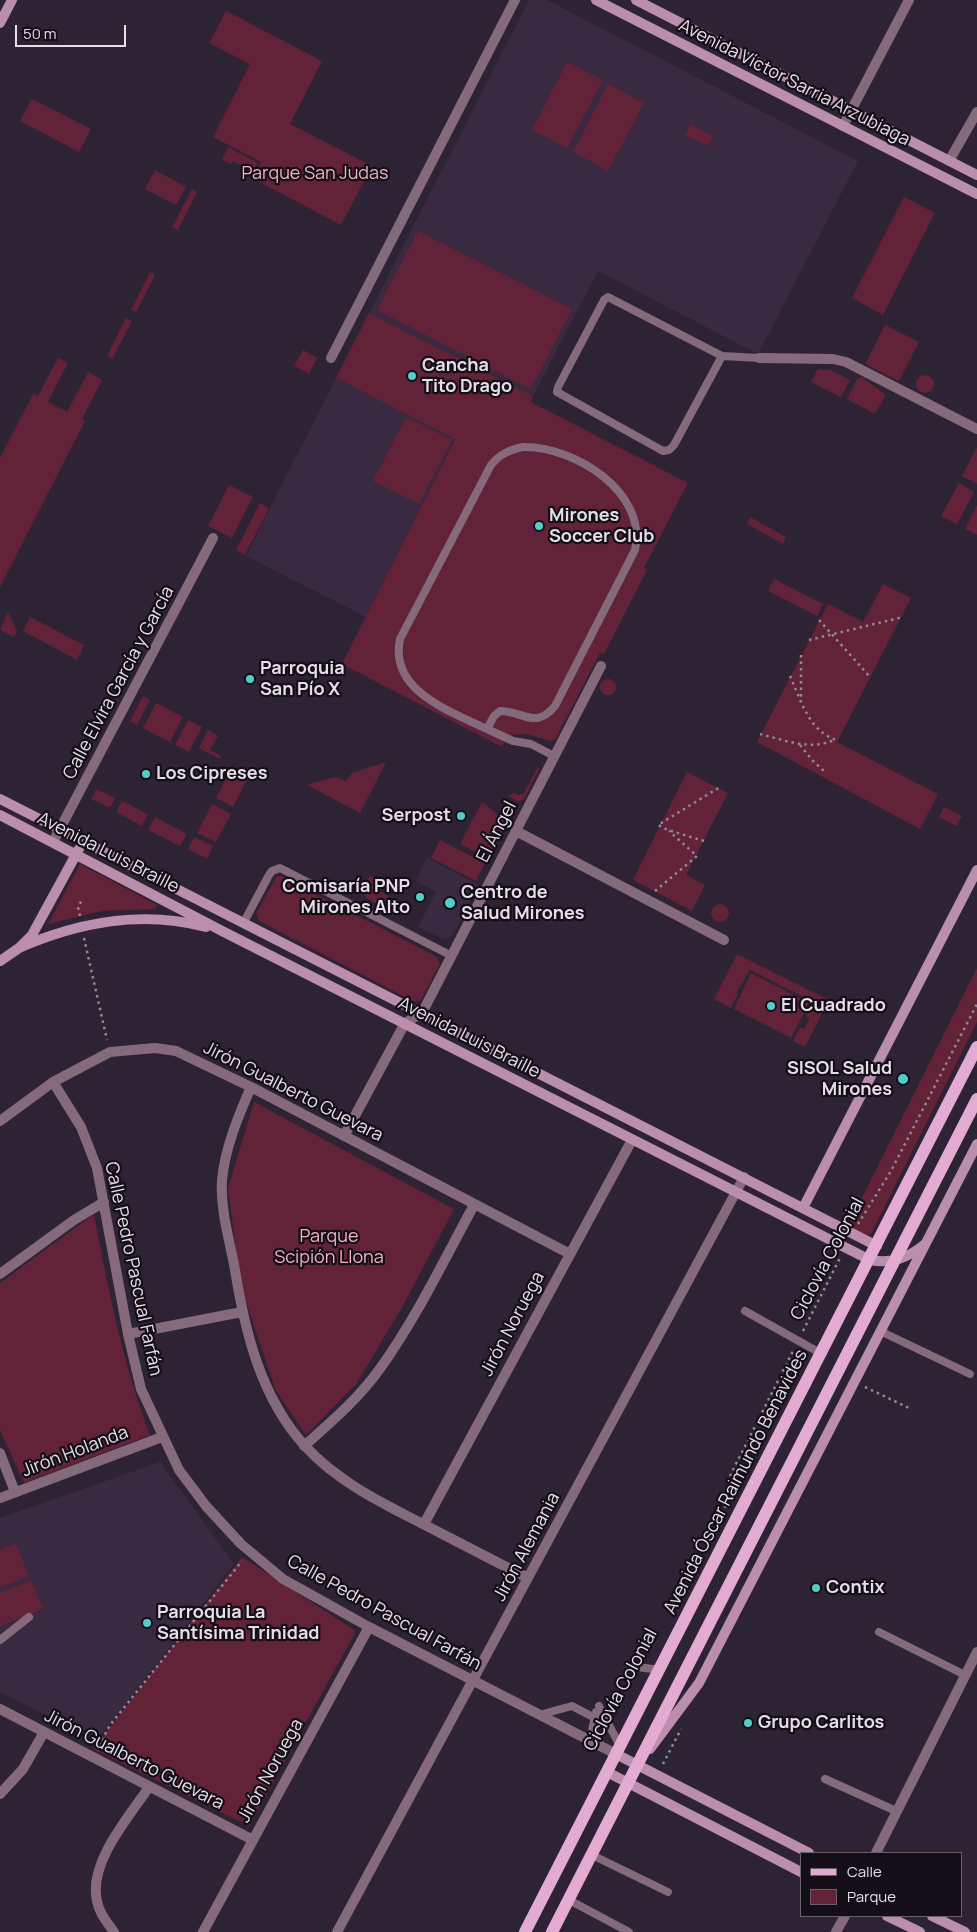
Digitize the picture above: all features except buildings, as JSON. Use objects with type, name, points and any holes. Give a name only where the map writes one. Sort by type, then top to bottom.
[{"type":"main road","name":"Avenida Óscar Raimundo Benavides","points":[[525,1932],[822,1354],[977,1047]]},
{"type":"main road","points":[[552,1932],[977,1099]]},
{"type":"street","points":[[0,23],[12,0]]},
{"type":"street","points":[[330,358],[515,0]]},
{"type":"street","name":"Avenida Víctor Sarria Arzubiaga","points":[[596,0],[977,194]]},
{"type":"street","name":"Avenida Víctor Sarria Arzubiaga","points":[[636,0],[977,175]]},
{"type":"street","points":[[843,126],[909,0]]},
{"type":"street","points":[[949,161],[977,112]]},
{"type":"street","points":[[759,358],[833,359],[846,362],[977,429]]},
{"type":"street","name":"Calle Elvira García y García","points":[[53,842],[213,538]]},
{"type":"street","name":"El Ángel","points":[[422,1013],[601,666]]},
{"type":"street","name":"Avenida Luis Braille","points":[[0,799],[877,1246]]},
{"type":"street","name":"Avenida Luis Braille","points":[[0,815],[224,932],[870,1260],[895,1260],[915,1252],[925,1244]]},
{"type":"street","points":[[516,831],[724,940]]},
{"type":"street","points":[[19,948],[41,921],[83,841]]},
{"type":"street","points":[[803,1208],[977,870]]},
{"type":"street","points":[[0,962],[19,948],[53,933],[82,925],[123,919],[157,919],[190,923],[224,932]]},
{"type":"street","points":[[344,1136],[405,1023],[422,1013]]},
{"type":"street","name":"Jirón Gualberto Guevara","points":[[0,1121],[53,1082],[110,1052],[155,1048],[176,1051],[251,1087],[570,1254]]},
{"type":"street","name":"Calle Pedro Pascual Farfán","points":[[53,1082],[89,1144],[104,1202],[128,1334],[141,1389],[162,1437],[190,1486],[224,1527],[249,1552],[283,1578],[368,1627],[594,1744],[618,1750],[638,1766],[807,1852]]},
{"type":"street","points":[[251,1087],[233,1132],[222,1181],[223,1201],[242,1312],[257,1363],[270,1392],[304,1446],[348,1483],[528,1578]]},
{"type":"street","name":"Jirón Noruega","points":[[424,1524],[632,1140]]},
{"type":"street","points":[[638,1766],[699,1683],[977,1144]]},
{"type":"street","name":"Jirón Alemania","points":[[338,1932],[744,1177]]},
{"type":"street","points":[[0,1274],[74,1220],[104,1202]]},
{"type":"street","points":[[304,1446],[351,1402],[379,1371],[413,1316],[474,1205]]},
{"type":"street","points":[[128,1334],[242,1312]]},
{"type":"street","name":"Jirón Holanda","points":[[0,1498],[162,1437]]},
{"type":"street","points":[[0,1453],[15,1492]]},
{"type":"street","name":"Jirón Noruega","points":[[203,1932],[368,1627]]},
{"type":"street","points":[[876,1852],[977,1652]]},
{"type":"street","name":"Jirón Gualberto Guevara","points":[[0,1709],[252,1840]]},
{"type":"street","points":[[0,1794],[23,1769],[44,1732]]},
{"type":"street","points":[[607,1772],[800,1871]]},
{"type":"street","points":[[114,1932],[101,1913],[97,1902],[96,1879],[104,1857],[149,1787]]},
{"type":"street","points":[[836,1932],[844,1917]]},
{"type":"street","points":[[890,1917],[920,1932]]},
{"type":"street","points":[[934,1917],[964,1932]]},
{"type":"lane","points":[[722,356],[674,446],[670,450],[663,450],[557,392],[604,300],[608,297],[722,356],[759,358]]},
{"type":"lane","points":[[487,729],[494,716],[500,711],[535,718],[543,717],[554,706],[635,550],[638,536],[637,525],[630,508],[617,490],[604,478],[568,458],[535,447],[510,450],[499,456],[491,465],[400,639],[398,651],[399,664],[411,686],[434,702],[506,739],[531,744],[554,756]]},
{"type":"lane","points":[[244,922],[269,874],[280,868],[452,956]]},
{"type":"lane","points":[[745,1312],[822,1354]]},
{"type":"lane","points":[[880,1330],[970,1374]]},
{"type":"lane","points":[[0,1640],[29,1617]]},
{"type":"lane","points":[[879,1632],[965,1675]]},
{"type":"lane","points":[[630,1666],[660,1670]]},
{"type":"lane","points":[[539,1715],[572,1706],[593,1717]]},
{"type":"lane","points":[[594,1744],[593,1717],[599,1706],[618,1750]]},
{"type":"lane","points":[[825,1779],[896,1811]]},
{"type":"lane","points":[[592,1855],[668,1892]]},
{"type":"lane","points":[[569,1900],[629,1932]]},
{"type":"path","points":[[809,640],[903,616]]},
{"type":"path","points":[[819,620],[871,678]]},
{"type":"path","points":[[801,655],[801,700]]},
{"type":"path","points":[[790,676],[811,723],[820,732],[839,742]]},
{"type":"path","points":[[760,734],[800,744],[819,745],[834,740]]},
{"type":"path","points":[[800,744],[813,761],[824,770]]},
{"type":"path","points":[[704,841],[658,825],[720,787]]},
{"type":"path","points":[[646,899],[697,856],[668,830]]},
{"type":"path","points":[[83,898],[78,907],[110,1052]]},
{"type":"path","name":"Ciclovía Colonial","points":[[853,1234],[891,1171],[977,1004]]},
{"type":"path","name":"Ciclovía Colonial","points":[[725,1513],[729,1478],[845,1248]]},
{"type":"path","points":[[854,1381],[909,1408]]},
{"type":"path","points":[[92,1757],[110,1725],[249,1552]]},
{"type":"shaded area","points":[[529,0],[547,0],[858,161],[758,354],[598,271],[533,396],[369,313]]},
{"type":"shaded area","points":[[336,378],[455,438],[366,617],[246,556]]},
{"type":"shaded area","name":"Centro de Salud Mirones","points":[[427,858],[479,885],[453,935],[445,939],[418,927],[436,892],[416,881]]},
{"type":"shaded area","points":[[160,1462],[234,1564],[97,1741],[0,1692],[0,1518]]},
{"type":"green space","name":"Parque San Judas","points":[[226,11],[322,61],[290,124],[372,166],[341,225],[252,178],[261,162],[213,137],[250,64],[209,43]]},
{"type":"green space","points":[[567,62],[603,80],[567,148],[532,130]]},
{"type":"green space","points":[[608,84],[644,103],[608,171],[573,152]]},
{"type":"green space","points":[[32,99],[91,129],[79,152],[20,121]]},
{"type":"green space","points":[[690,124],[713,136],[708,146],[685,135]]},
{"type":"green space","points":[[228,147],[258,163],[253,171],[233,161],[231,164],[222,159]]},
{"type":"green space","points":[[155,170],[186,187],[176,205],[145,189]]},
{"type":"green space","points":[[192,189],[197,192],[178,230],[172,227]]},
{"type":"green space","points":[[904,197],[935,213],[883,315],[852,298]]},
{"type":"green space","points":[[418,231],[572,309],[531,389],[377,310]]},
{"type":"green space","points":[[150,272],[155,275],[136,312],[131,310]]},
{"type":"green space","name":"Mirones Soccer Club","points":[[369,313],[533,396],[531,402],[688,483],[644,568],[647,570],[604,654],[600,653],[555,740],[550,741],[527,734],[508,735],[502,747],[342,664],[455,439],[336,378]]},
{"type":"green space","points":[[126,318],[132,321],[112,359],[107,356]]},
{"type":"green space","points":[[885,325],[919,342],[899,381],[865,364]]},
{"type":"green space","points":[[303,350],[317,358],[309,374],[294,366]]},
{"type":"green space","points":[[58,358],[68,363],[48,402],[67,412],[88,372],[102,380],[82,419],[85,421],[0,587],[0,458],[33,394],[38,396]]},
{"type":"green space","points":[[818,369],[831,370],[850,380],[841,397],[811,382]]},
{"type":"green space","points":[[925,375],[931,378],[934,384],[931,390],[925,393],[919,390],[916,384],[919,378]]},
{"type":"green space","points":[[862,377],[886,395],[875,414],[847,399],[857,379]]},
{"type":"green space","points":[[406,417],[452,440],[419,504],[373,481]]},
{"type":"green space","points":[[977,447],[977,484],[962,476]]},
{"type":"green space","points":[[959,483],[974,492],[957,524],[941,516]]},
{"type":"green space","points":[[229,485],[253,497],[232,538],[208,526]]},
{"type":"green space","points":[[260,503],[269,508],[245,555],[236,550]]},
{"type":"green space","points":[[977,505],[977,535],[965,529]]},
{"type":"green space","points":[[750,517],[786,537],[783,544],[747,524]]},
{"type":"green space","points":[[774,579],[823,604],[817,616],[768,591]]},
{"type":"green space","points":[[883,584],[911,598],[837,742],[938,794],[920,829],[757,742],[828,604],[863,622]]},
{"type":"green space","points":[[8,612],[17,631],[14,637],[0,630]]},
{"type":"green space","points":[[30,617],[84,645],[77,660],[23,631]]},
{"type":"green space","points":[[608,679],[614,681],[616,687],[614,693],[608,695],[602,693],[600,687],[602,681]]},
{"type":"green space","points":[[143,696],[150,700],[137,725],[130,721]]},
{"type":"green space","points":[[156,703],[183,717],[170,742],[143,728]]},
{"type":"green space","points":[[188,720],[202,727],[189,752],[175,745]]},
{"type":"green space","points":[[208,730],[218,736],[210,750],[221,756],[220,759],[199,748]]},
{"type":"green space","points":[[386,762],[360,813],[307,785],[335,777],[346,781],[352,773]]},
{"type":"green space","points":[[538,766],[539,770],[524,799],[519,802],[508,796],[514,793],[519,795],[524,793]]},
{"type":"green space","points":[[231,769],[248,778],[233,807],[216,798]]},
{"type":"green space","points":[[687,772],[728,793],[686,875],[705,885],[692,911],[633,880]]},
{"type":"green space","points":[[97,789],[115,798],[110,808],[91,799]]},
{"type":"green space","points":[[122,801],[148,814],[142,826],[116,812]]},
{"type":"green space","points":[[482,802],[507,822],[488,858],[460,844]]},
{"type":"green space","points":[[212,804],[231,814],[216,842],[197,833]]},
{"type":"green space","points":[[944,807],[962,816],[956,826],[939,817]]},
{"type":"green space","points":[[155,817],[187,834],[180,846],[148,830]]},
{"type":"green space","points":[[194,837],[213,846],[207,859],[188,849]]},
{"type":"green space","points":[[440,840],[485,863],[476,881],[431,858]]},
{"type":"green space","points":[[80,864],[157,905],[155,909],[102,911],[48,924]]},
{"type":"green space","points":[[277,876],[281,876],[437,957],[440,964],[421,1000],[415,1002],[259,921],[256,913]]},
{"type":"green space","points":[[370,876],[380,881],[376,889],[389,896],[383,908],[365,897],[364,888]]},
{"type":"green space","points":[[720,904],[726,907],[729,913],[726,919],[720,922],[714,919],[711,913],[714,907]]},
{"type":"green space","points":[[737,954],[829,1000],[805,1047],[793,1041],[800,1027],[804,1029],[810,1018],[806,1016],[813,1002],[750,970],[736,993],[738,994],[731,1008],[714,999]]},
{"type":"green space","points":[[977,968],[977,1022],[871,1234],[865,1236],[848,1226]]},
{"type":"green space","name":"El Cuadrado","points":[[751,973],[809,1003],[791,1038],[734,1009]]},
{"type":"green space","name":"Parque Scipión Llona","points":[[254,1102],[454,1209],[404,1304],[357,1383],[306,1435],[276,1391],[241,1287],[228,1188]]},
{"type":"green space","points":[[94,1214],[124,1354],[150,1435],[24,1483],[0,1430],[0,1283]]},
{"type":"green space","points":[[16,1544],[29,1576],[0,1587],[0,1550]]},
{"type":"green space","points":[[242,1557],[356,1631],[249,1826],[93,1749]]},
{"type":"green space","points":[[31,1580],[43,1609],[0,1626],[0,1593]]},
{"type":"place","name":"Cancha Tito Drago","points":[[412,376]]},
{"type":"place","name":"Mirones Soccer Club","points":[[539,526]]},
{"type":"place","name":"Parroquia San Pío X","points":[[250,679]]},
{"type":"place","name":"Los Cipreses","points":[[146,774]]},
{"type":"place","name":"Serpost","points":[[461,816]]},
{"type":"place","name":"Comisaría PNP Mirones Alto","points":[[420,897]]},
{"type":"place","name":"Centro de Salud Mirones","points":[[450,903]]},
{"type":"place","name":"El Cuadrado","points":[[771,1006]]},
{"type":"place","name":"SISOL Salud Mirones","points":[[903,1079]]},
{"type":"place","name":"Contix","points":[[816,1588]]},
{"type":"place","name":"Parroquia La Santísima Trinidad","points":[[147,1623]]},
{"type":"place","name":"Grupo Carlitos","points":[[748,1723]]}]
